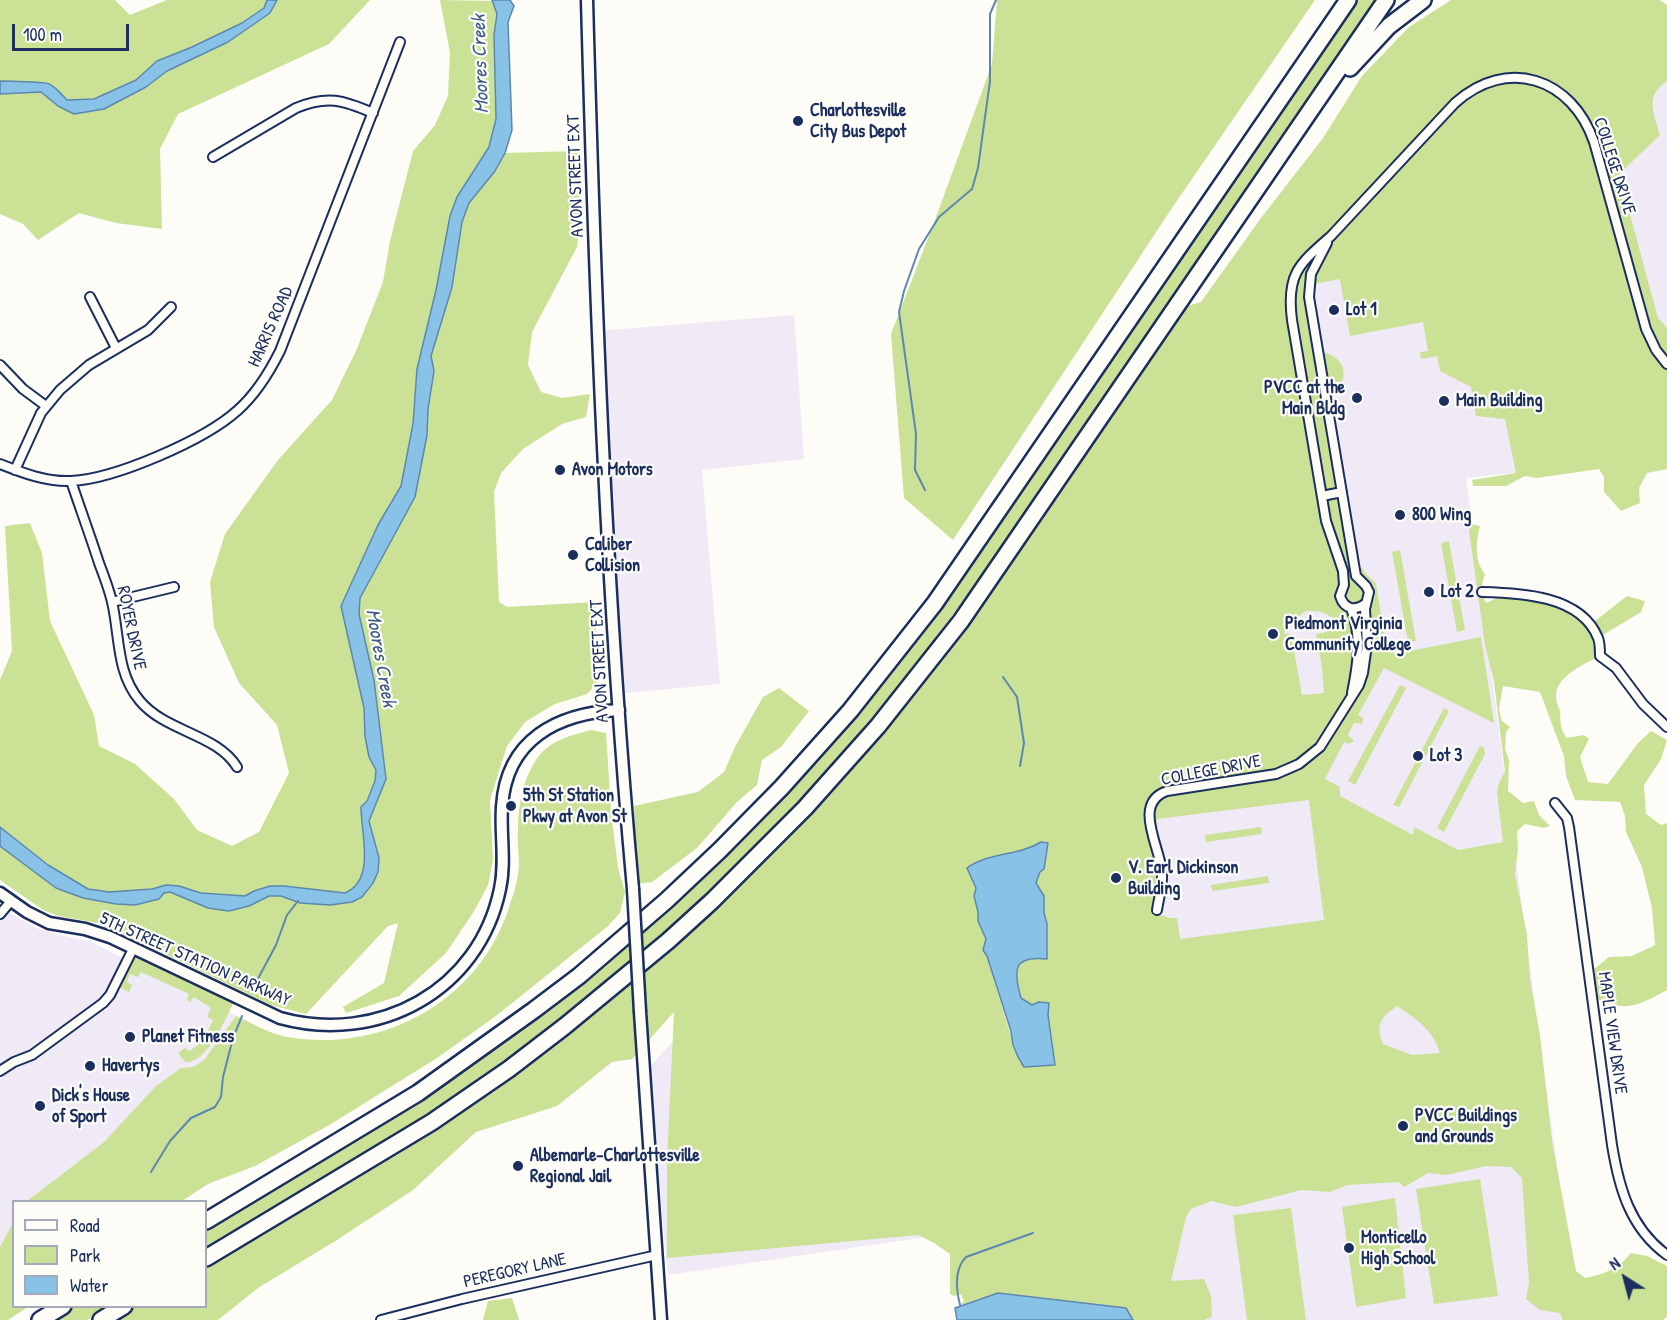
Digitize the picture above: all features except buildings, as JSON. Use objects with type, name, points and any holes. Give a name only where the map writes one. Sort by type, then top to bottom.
[{"type":"highway","points":[[207,1220],[418,1093],[534,1010],[667,900],[782,787],[850,711],[935,603],[1348,0]]},
{"type":"highway","points":[[207,1257],[432,1122],[528,1055],[668,941],[721,893],[805,808],[878,726],[961,621],[1386,0]]},
{"type":"highway","points":[[1320,97],[1389,26],[1423,0]]},
{"type":"highway","points":[[39,1320],[60,1308]]},
{"type":"highway","points":[[101,1320],[120,1308]]},
{"type":"main road","name":"AVON STREET EXT","points":[[587,0],[601,419],[618,710],[633,889],[661,1320]]},
{"type":"main road","name":"5TH STREET STATION PARKWAY","points":[[0,893],[27,912],[49,923],[97,933],[260,1010],[290,1021],[319,1025],[350,1024],[383,1018],[414,1005],[440,988],[460,969],[489,925],[502,873],[503,794],[510,771],[522,750],[544,729],[566,719],[586,713],[618,710]]},
{"type":"street","name":"HARRIS ROAD","points":[[0,464],[46,479],[71,481],[120,471],[195,438],[223,422],[254,393],[272,368],[280,351],[400,42]]},
{"type":"street","name":"COLLEGE DRIVE","points":[[1352,695],[1359,647],[1356,624],[1351,608],[1344,604],[1340,596],[1344,585],[1341,559],[1329,532],[1322,496],[1290,301],[1292,283],[1301,264],[1331,236],[1455,103],[1470,90],[1489,82],[1508,78],[1530,80],[1548,86],[1571,102],[1582,116],[1587,125],[1646,328],[1656,350],[1667,364]]},
{"type":"street","points":[[213,157],[296,108],[309,103],[322,100],[345,102],[373,113]]},
{"type":"street","name":"COLLEGE DRIVE","points":[[1157,910],[1162,870],[1154,842],[1149,809],[1152,801],[1160,794],[1167,792],[1276,774],[1299,764],[1310,757],[1326,739],[1359,685],[1366,657],[1366,603],[1369,592],[1359,581],[1355,570],[1308,291],[1313,269],[1331,236]]},
{"type":"street","points":[[90,297],[116,348]]},
{"type":"street","points":[[15,470],[35,424],[46,406],[75,376],[116,348],[148,330],[171,307]]},
{"type":"street","points":[[0,365],[23,389],[46,406]]},
{"type":"street","name":"ROYER DRIVE","points":[[71,481],[112,602],[122,664],[128,682],[139,700],[162,720],[220,749],[233,760],[237,767]]},
{"type":"street","points":[[1322,496],[1342,492]]},
{"type":"street","points":[[1344,585],[1352,580],[1359,581]]},
{"type":"street","points":[[112,602],[174,587]]},
{"type":"street","points":[[1482,592],[1530,596],[1550,600],[1570,608],[1592,629],[1598,639],[1600,656],[1616,668],[1643,704],[1667,727]]},
{"type":"street","points":[[1351,608],[1357,609],[1366,603]]},
{"type":"street","name":"MAPLE VIEW DRIVE","points":[[1555,803],[1567,819],[1569,827],[1619,1184],[1625,1202],[1641,1229],[1667,1255]]},
{"type":"street","points":[[0,914],[11,901]]},
{"type":"street","points":[[0,1071],[32,1055],[103,1003],[111,993],[133,949]]},
{"type":"street","name":"PEREGORY LANE","points":[[381,1320],[444,1303],[657,1255]]},
{"type":"shaded area","name":"Piedmont Virginia Community College","points":[[1667,70],[1667,457],[1466,478],[1541,1051],[1579,1320],[1146,1320],[1028,1222],[668,1275],[648,1069],[674,1040],[1204,336]]},
{"type":"shaded area","points":[[794,315],[804,459],[702,470],[720,684],[617,694],[597,331]]},
{"type":"shaded area","points":[[0,907],[36,928],[90,941],[116,955],[143,963],[190,986],[236,1016],[204,1060],[193,1067],[181,1068],[156,1086],[103,1143],[82,1161],[28,1200],[12,1200],[12,1224],[0,1247]]},
{"type":"green space","points":[[0,0],[115,0],[130,15],[167,0],[267,0],[264,8],[242,23],[157,61],[136,80],[94,99],[67,101],[49,84],[0,81]]},
{"type":"green space","points":[[277,0],[370,0],[329,44],[178,114],[160,149],[162,229],[116,223],[79,213],[38,240],[23,224],[0,214],[0,94],[41,92],[58,106],[124,99],[146,87],[167,71],[228,42],[270,13]]},
{"type":"green space","points":[[440,0],[493,1],[497,14],[494,35],[496,119],[489,147],[457,197],[450,216],[436,290],[417,369],[413,424],[401,486],[378,525],[341,606],[364,708],[365,736],[369,757],[376,770],[375,781],[361,808],[365,855],[361,878],[355,887],[345,893],[284,886],[270,886],[245,896],[201,893],[179,886],[166,885],[152,889],[109,892],[88,889],[48,865],[0,827],[0,680],[12,651],[5,526],[30,523],[42,553],[50,621],[94,715],[99,746],[135,764],[174,799],[197,830],[232,846],[259,832],[289,773],[277,725],[239,683],[214,627],[210,582],[225,534],[278,460],[332,400],[356,351],[383,282],[390,241],[413,151],[435,125],[448,96],[450,53]]},
{"type":"green space","points":[[997,0],[1315,0],[1174,205],[953,540],[904,498],[891,334],[992,64]]},
{"type":"green space","points":[[1352,0],[1377,0],[975,585],[899,686],[781,821],[675,924],[516,1054],[449,1101],[370,1151],[207,1248],[207,1224],[323,1155],[609,955],[875,685]]},
{"type":"green space","name":"Piedmont Virginia Community College","points":[[1451,0],[1660,0],[1667,5],[1667,81],[1655,93],[1653,99],[1660,135],[1619,174],[1658,318],[1667,328],[1667,469],[1647,473],[1639,488],[1640,503],[1621,511],[1604,492],[1604,477],[1599,469],[1537,478],[1525,476],[1506,486],[1473,486],[1472,480],[1516,473],[1505,419],[1476,416],[1471,387],[1440,371],[1437,356],[1421,359],[1420,352],[1428,351],[1423,322],[1350,336],[1340,279],[1309,285],[1318,352],[1328,353],[1335,357],[1341,363],[1343,370],[1341,384],[1326,394],[1355,569],[1362,568],[1376,583],[1386,647],[1392,646],[1394,654],[1481,637],[1494,723],[1384,668],[1358,715],[1363,718],[1362,724],[1354,723],[1348,735],[1354,741],[1349,744],[1344,742],[1325,779],[1340,787],[1340,796],[1413,835],[1414,827],[1458,850],[1503,842],[1497,792],[1505,771],[1494,682],[1485,645],[1468,523],[1480,526],[1477,551],[1481,569],[1485,574],[1482,589],[1486,603],[1508,593],[1563,604],[1590,625],[1627,596],[1645,601],[1641,612],[1598,638],[1600,656],[1566,677],[1560,683],[1556,697],[1562,728],[1567,738],[1584,735],[1589,739],[1580,757],[1588,782],[1608,784],[1638,743],[1651,731],[1667,740],[1661,759],[1644,785],[1646,814],[1661,825],[1667,823],[1667,990],[1630,1006],[1613,1005],[1592,996],[1589,973],[1609,957],[1632,956],[1655,945],[1652,908],[1642,867],[1626,832],[1625,816],[1620,802],[1575,800],[1566,776],[1564,756],[1540,692],[1503,686],[1499,709],[1502,721],[1510,727],[1506,732],[1505,749],[1509,760],[1508,791],[1523,803],[1534,801],[1539,815],[1550,826],[1544,828],[1525,824],[1517,831],[1518,849],[1515,874],[1527,935],[1530,980],[1540,1035],[1552,1141],[1576,1271],[1585,1278],[1599,1275],[1616,1267],[1631,1253],[1647,1256],[1667,1266],[1667,1317],[1663,1320],[1563,1320],[1560,1313],[1540,1310],[1526,1299],[1529,1283],[1522,1178],[1511,1167],[1486,1166],[1446,1175],[1428,1173],[1404,1187],[1399,1182],[1348,1185],[1330,1192],[1301,1190],[1236,1207],[1211,1201],[1191,1209],[1186,1217],[1171,1281],[1204,1279],[1211,1296],[1212,1317],[1204,1320],[1131,1320],[998,1293],[960,1305],[964,1301],[961,1294],[954,1296],[950,1294],[950,1254],[918,1235],[667,1258],[667,1161],[674,1012],[632,1059],[612,1062],[557,1106],[476,1132],[413,1190],[258,1288],[218,1320],[101,1320],[122,1308],[207,1308],[207,1257],[432,1122],[668,941],[878,726],[1174,310],[1201,302],[1261,218],[1323,138],[1362,76],[1409,27]],"holes":[[[1306,611],[1328,615],[1338,624],[1329,626],[1330,630],[1316,634],[1324,693],[1302,695],[1291,634],[1284,634],[1287,624]],[[1309,800],[1324,920],[1180,939],[1177,918],[1155,913],[1157,819]],[[1041,842],[1047,843],[1044,869],[1036,883],[1044,896],[1047,958],[1028,959],[1022,962],[1017,973],[1017,980],[1021,998],[1032,1005],[1039,1002],[1049,1003],[1048,1015],[1055,1065],[1024,1067],[983,950],[986,939],[978,921],[974,896],[976,888],[967,869],[984,860],[1023,850]],[[1397,1006],[1429,1032],[1440,1053],[1412,1055],[1383,1044],[1380,1032],[1381,1022]]]},
{"type":"green space","points":[[579,151],[580,221],[577,247],[532,332],[528,365],[541,392],[562,398],[590,394],[586,417],[562,424],[523,449],[501,473],[494,492],[499,602],[507,607],[595,602],[597,683],[587,694],[555,704],[525,722],[507,746],[490,800],[493,860],[488,885],[473,913],[446,953],[399,996],[346,1013],[343,1007],[384,983],[398,923],[388,926],[306,1014],[271,1005],[103,924],[59,916],[43,910],[0,880],[0,846],[56,888],[116,904],[135,905],[158,899],[164,893],[170,892],[249,906],[269,896],[281,896],[300,903],[362,897],[369,822],[386,779],[374,680],[359,614],[360,598],[415,497],[427,435],[428,409],[434,371],[431,356],[452,287],[462,222],[469,203],[495,171],[505,153]]},
{"type":"green space","points":[[1449,541],[1465,630],[1457,632],[1441,543]]},
{"type":"green space","points":[[1400,550],[1416,641],[1408,642],[1392,552]]},
{"type":"green space","points":[[1400,685],[1406,688],[1355,785],[1348,781]]},
{"type":"green space","points":[[779,688],[809,711],[781,747],[762,760],[757,785],[737,802],[697,848],[652,882],[637,884],[634,806],[698,792],[724,772],[736,745],[763,697]]},
{"type":"green space","points":[[1444,708],[1449,711],[1399,807],[1393,805]]},
{"type":"green space","points":[[591,730],[606,733],[611,811],[618,868],[625,892],[620,913],[608,926],[496,1016],[437,1058],[331,1124],[255,1166],[208,1184],[184,1200],[28,1200],[103,1143],[156,1086],[181,1068],[193,1067],[204,1060],[236,1016],[281,1036],[324,1040],[359,1037],[394,1027],[425,1012],[454,992],[478,966],[497,936],[512,897],[519,866],[520,802],[531,767],[547,748],[568,737]]},
{"type":"green space","points":[[1480,746],[1484,748],[1485,754],[1444,832],[1437,828]]},
{"type":"green space","points":[[1261,827],[1262,834],[1206,842],[1205,835]]},
{"type":"green space","points":[[1268,876],[1269,883],[1212,891],[1211,885]]},
{"type":"green space","points":[[133,949],[236,998],[216,1037],[209,1047],[193,1061],[185,1062],[178,1053],[185,1048],[190,1051],[199,1044],[197,1037],[204,1039],[213,1020],[207,1017],[211,1008],[194,997],[190,1002],[187,1000],[189,994],[141,972],[138,977],[130,974],[127,982],[132,985],[129,992],[115,985]]},
{"type":"green space","points":[[1480,1179],[1498,1296],[1434,1304],[1416,1189]]},
{"type":"green space","points":[[1395,1198],[1406,1298],[1356,1307],[1342,1207]]},
{"type":"green space","points":[[1291,1208],[1306,1320],[1247,1320],[1233,1215]]},
{"type":"green space","points":[[12,1224],[12,1308],[26,1308],[8,1320],[0,1320],[0,1247]]},
{"type":"green space","points":[[512,1298],[519,1320],[483,1320],[488,1301]]},
{"type":"green space","points":[[67,1308],[108,1308],[87,1320],[48,1320]]},
{"type":"water","points":[[267,0],[277,0],[270,13],[228,42],[167,71],[146,87],[104,109],[74,114],[58,106],[41,92],[0,94],[0,81],[34,82],[52,85],[67,100],[94,99],[136,80],[157,61],[242,23],[264,8]]},
{"type":"water","points":[[492,0],[510,0],[514,6],[508,22],[512,130],[505,153],[495,171],[469,203],[462,222],[452,287],[431,356],[434,371],[428,409],[427,435],[415,497],[360,598],[359,614],[374,680],[386,779],[369,821],[379,858],[378,872],[373,883],[362,897],[352,902],[330,905],[300,903],[281,896],[269,896],[249,906],[229,911],[208,908],[170,892],[164,893],[159,899],[135,905],[83,898],[56,888],[0,846],[0,827],[48,865],[88,889],[109,892],[152,889],[166,885],[179,886],[201,893],[245,896],[270,886],[345,893],[355,887],[361,878],[365,855],[361,807],[367,801],[375,781],[376,770],[369,757],[365,736],[364,708],[341,606],[378,525],[401,486],[413,424],[417,369],[436,290],[450,216],[457,197],[489,147],[496,119],[494,35],[497,14]]},
{"type":"water","points":[[1041,842],[1048,843],[1044,869],[1040,872],[1036,883],[1044,896],[1047,959],[1027,959],[1022,962],[1018,966],[1017,980],[1021,998],[1032,1005],[1039,1002],[1049,1003],[1048,1015],[1055,1065],[1024,1067],[1013,1045],[1011,1031],[987,956],[983,950],[986,939],[978,921],[974,896],[976,888],[967,868],[985,859],[1023,850]]},
{"type":"water","points":[[998,1293],[1126,1308],[1133,1320],[957,1320],[955,1308]]},
{"type":"waterway","points":[[925,490],[915,470],[916,434],[899,312],[919,249],[939,217],[972,189],[978,168],[990,81],[990,14],[996,0]]},
{"type":"waterway","points":[[1003,677],[1017,697],[1024,743],[1020,766]]},
{"type":"waterway","points":[[253,988],[276,945],[287,915],[298,901]]},
{"type":"waterway","points":[[151,1172],[170,1141],[191,1118],[215,1107],[221,1097],[223,1077],[233,1038],[242,1016]]},
{"type":"waterway","points":[[960,1305],[957,1286],[958,1273],[966,1257],[1033,1233]]},
{"type":"place","name":"Charlottesville City Bus Depot","points":[[798,121]]},
{"type":"place","name":"Lot 1","points":[[1334,310]]},
{"type":"place","name":"PVCC at the Main Bldg","points":[[1357,398]]},
{"type":"place","name":"Main Building","points":[[1444,401]]},
{"type":"place","name":"Avon Motors","points":[[560,470]]},
{"type":"place","name":"800 Wing","points":[[1400,515]]},
{"type":"place","name":"Caliber Collision","points":[[573,555]]},
{"type":"place","name":"Lot 2","points":[[1429,592]]},
{"type":"place","name":"Piedmont Virginia Community College","points":[[1273,634]]},
{"type":"place","name":"Lot 3","points":[[1418,756]]},
{"type":"place","name":"5th St Station Pkwy at Avon St","points":[[511,806]]},
{"type":"place","name":"V. Earl Dickinson Building","points":[[1116,878]]},
{"type":"place","name":"Planet Fitness","points":[[130,1037]]},
{"type":"place","name":"Havertys","points":[[90,1066]]},
{"type":"place","name":"Dick's House of Sport","points":[[40,1106]]},
{"type":"place","name":"PVCC Buildings and Grounds","points":[[1403,1126]]},
{"type":"place","name":"Albemarle-Charlottesville Regional Jail","points":[[518,1166]]},
{"type":"place","name":"Monticello High School","points":[[1349,1248]]},
{"type":"water label","name":"Moores Creek","points":[[481,64]]},
{"type":"water label","name":"Moores Creek","points":[[380,658]]}]
